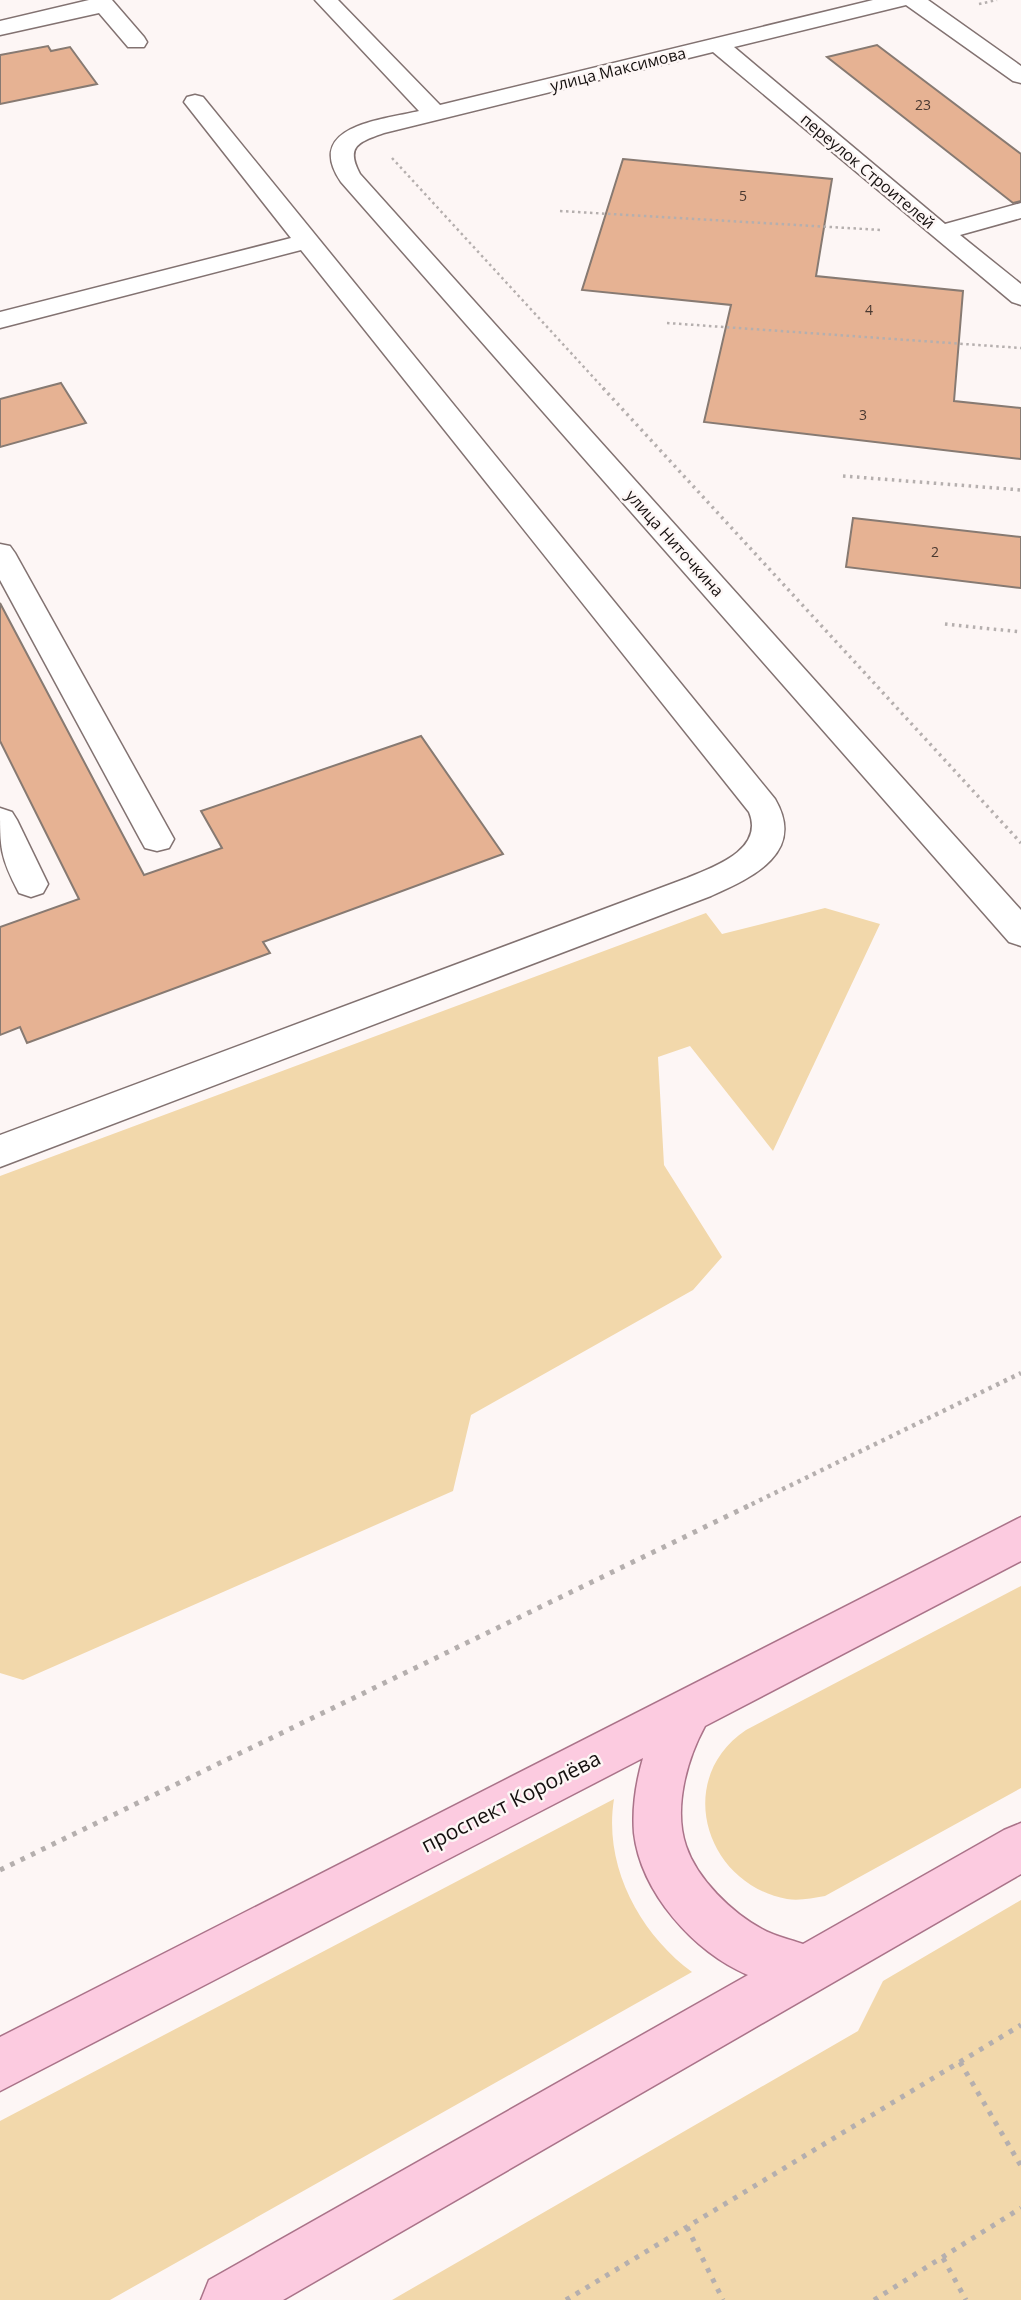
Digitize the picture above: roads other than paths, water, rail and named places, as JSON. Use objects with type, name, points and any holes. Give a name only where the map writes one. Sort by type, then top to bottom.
[{"type":"main road","name":"проспект Королёва","points":[[0,2065],[1021,1538]]},
{"type":"main road","points":[[688,1710],[672,1739],[666,1766],[659,1808],[660,1844],[678,1881],[702,1914],[737,1943],[764,1956],[806,1970]]},
{"type":"main road","points":[[229,2300],[1021,1847]]},
{"type":"street","points":[[326,0],[435,114]]},
{"type":"street","points":[[900,0],[1021,76]]},
{"type":"street","name":"улица Максимова","points":[[341,148],[357,135],[435,114],[900,0]]},
{"type":"street","points":[[0,28],[102,2],[135,41]]},
{"type":"street","name":"переулок Строителей","points":[[717,44],[1021,297]]},
{"type":"street","points":[[0,1151],[699,887],[731,873],[752,858],[765,843],[769,824],[763,807],[195,102]]},
{"type":"street","name":"улица Ниточкина","points":[[341,148],[339,155],[350,177],[1021,933]]},
{"type":"street","points":[[942,233],[1021,209]]},
{"type":"street","points":[[0,320],[307,241]]},
{"type":"street","points":[[0,553],[157,839]]},
{"type":"street","points":[[0,820],[31,884]]}]
